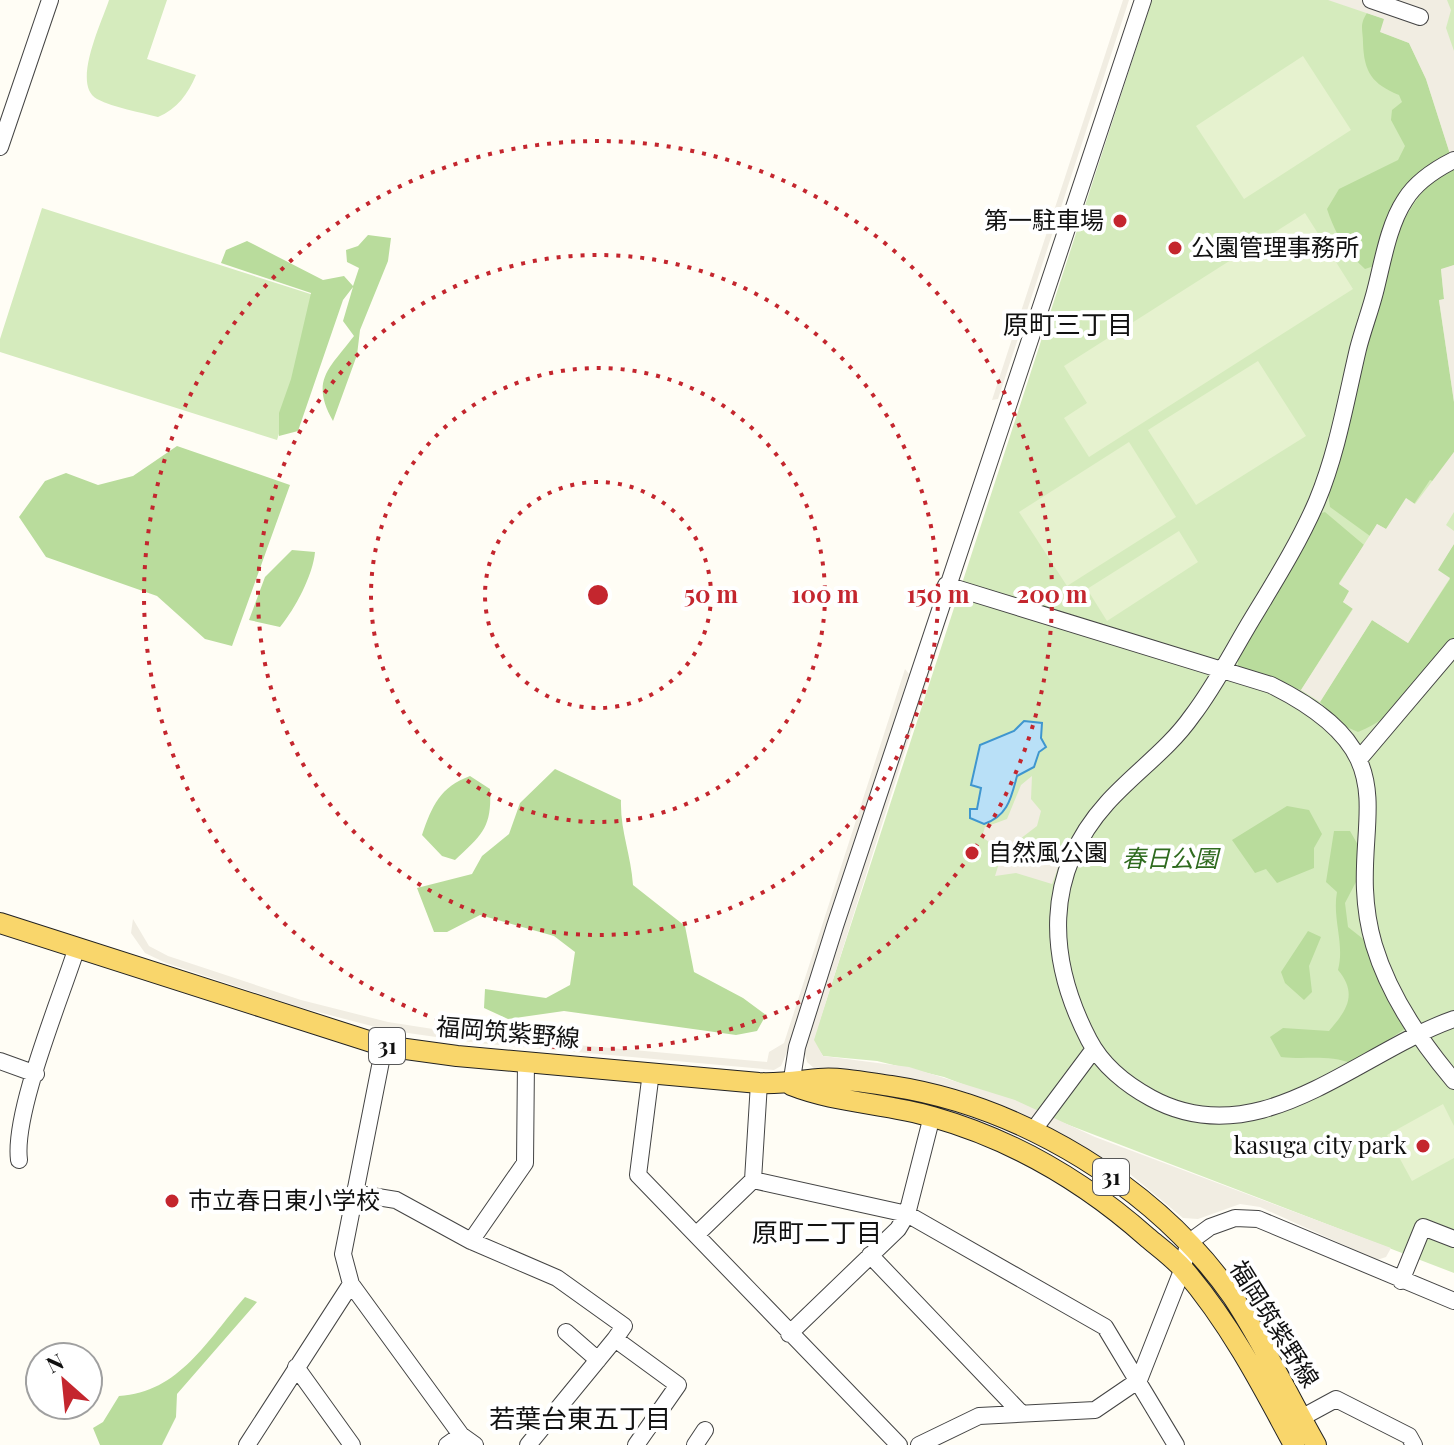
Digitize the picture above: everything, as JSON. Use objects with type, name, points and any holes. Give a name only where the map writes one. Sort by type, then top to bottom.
[{"type":"main road","name":"福岡筑紫野線","points":[[0,923],[76,950],[384,1046],[759,1083],[791,1085],[820,1078],[893,1087],[947,1100],[1032,1132],[1095,1164],[1188,1243],[1238,1307],[1316,1445]]},
{"type":"main road","name":"福岡筑紫野線","points":[[791,1085],[815,1095],[932,1116],[1021,1150],[1113,1207],[1183,1268],[1233,1338],[1294,1445]]},
{"type":"street","points":[[0,147],[50,0]]},
{"type":"street","points":[[791,1085],[797,1047],[946,585],[1143,0]]},
{"type":"street","points":[[1371,0],[1420,17]]},
{"type":"street","points":[[1454,160],[1434,170],[1405,200],[1382,259],[1337,438],[1317,501],[1223,671],[1192,717],[1105,805],[1080,839],[1067,866],[1056,925],[1072,1007],[1094,1049],[1138,1091],[1163,1105],[1192,1113],[1225,1115],[1259,1112],[1293,1101],[1416,1035],[1454,1019]]},
{"type":"street","points":[[946,585],[1271,685],[1307,703],[1329,722],[1360,758],[1370,802],[1366,893],[1374,945],[1416,1035],[1451,1073]]},
{"type":"street","points":[[1360,758],[1454,647]]},
{"type":"street","points":[[19,1160],[17,1145],[22,1113],[76,950]]},
{"type":"street","points":[[384,1046],[343,1254],[351,1284],[461,1442]]},
{"type":"street","points":[[1032,1132],[1094,1049]]},
{"type":"street","points":[[0,1061],[36,1074]]},
{"type":"street","points":[[471,1241],[525,1163],[526,1061]]},
{"type":"street","points":[[651,1072],[638,1175],[899,1445]]},
{"type":"street","points":[[696,1235],[753,1180],[759,1083]]},
{"type":"street","points":[[789,1334],[907,1214],[932,1116]]},
{"type":"street","points":[[753,1180],[907,1214],[1105,1327],[1176,1445]]},
{"type":"street","points":[[353,1193],[396,1200],[471,1241],[557,1278],[624,1326],[528,1445]]},
{"type":"street","points":[[919,1445],[979,1416],[1095,1410],[1139,1380],[1183,1268],[1188,1243],[1210,1227],[1235,1218],[1258,1219],[1454,1301]]},
{"type":"street","points":[[1401,1281],[1423,1227],[1452,1238],[1454,1219]]},
{"type":"street","points":[[870,1255],[1020,1412]]},
{"type":"street","points":[[247,1445],[351,1284]]},
{"type":"street","points":[[566,1332],[598,1360]]},
{"type":"street","points":[[615,1339],[678,1385],[636,1445]]},
{"type":"street","points":[[296,1367],[352,1445]]},
{"type":"street","points":[[1301,1418],[1336,1399],[1409,1436],[1414,1445]]},
{"type":"street","points":[[695,1445],[705,1430]]},
{"type":"green space","points":[[109,0],[167,0],[147,59],[196,75],[181,100],[158,117],[104,102],[90,92],[87,81],[91,52]]},
{"type":"green space","name":"春日公園","points":[[1152,0],[1454,0],[1454,1273],[944,1077],[877,1061],[823,1056],[813,1041]]},
{"type":"green space","points":[[1367,13],[1385,19],[1381,32],[1409,43],[1426,79],[1450,154],[1414,179],[1374,266],[1365,269],[1342,242],[1327,209],[1339,189],[1398,160],[1405,146],[1391,120],[1392,110],[1402,102],[1399,95],[1376,81],[1365,62],[1362,28]]},
{"type":"green space","points":[[1303,56],[1351,130],[1244,199],[1196,126]]},
{"type":"green space","points":[[1454,168],[1454,265],[1441,270],[1444,299],[1439,301],[1454,402],[1454,452],[1435,482],[1430,480],[1414,504],[1386,529],[1377,524],[1370,536],[1330,507],[1328,493],[1399,230],[1421,194]]},
{"type":"green space","points":[[42,208],[323,298],[277,440],[0,352],[0,339]]},
{"type":"green space","points":[[1305,213],[1353,289],[1089,457],[1064,418],[1087,403],[1064,366]]},
{"type":"green space","points":[[368,235],[391,238],[388,261],[360,330],[357,355],[333,421],[326,407],[323,385],[330,367],[354,336],[343,321],[353,287],[343,300],[298,431],[279,436],[279,413],[291,379],[311,293],[221,263],[226,250],[247,241],[323,280],[344,276],[353,286],[359,268],[347,262],[346,250],[358,246]]},
{"type":"green space","points":[[1258,361],[1306,436],[1196,505],[1148,430]]},
{"type":"green space","points":[[1129,442],[1176,517],[1067,586],[1019,512]]},
{"type":"green space","points":[[177,446],[290,485],[232,646],[205,639],[157,596],[46,557],[19,517],[45,481],[66,473],[98,485],[133,476]]},
{"type":"green space","points":[[1325,512],[1364,545],[1339,583],[1350,591],[1343,602],[1353,608],[1301,690],[1238,670],[1238,659],[1318,514]]},
{"type":"green space","points":[[1179,531],[1198,562],[1107,621],[1087,589]]},
{"type":"green space","points":[[1454,544],[1454,640],[1411,692],[1386,716],[1358,732],[1342,725],[1320,702],[1372,620],[1408,643],[1450,579],[1437,570]]},
{"type":"green space","points":[[292,550],[315,552],[307,581],[292,611],[280,627],[249,620],[265,577]]},
{"type":"green space","points":[[555,769],[621,800],[633,885],[685,926],[694,972],[743,998],[766,1015],[757,1031],[736,1035],[564,1011],[508,1019],[484,1008],[485,989],[546,998],[570,985],[575,952],[554,936],[480,915],[447,932],[434,932],[417,888],[472,874],[482,856],[509,834],[520,803]]},
{"type":"green space","points":[[470,776],[490,789],[489,812],[484,829],[455,860],[442,856],[422,835],[438,799],[451,786]]},
{"type":"green space","points":[[1287,806],[1309,810],[1322,834],[1314,848],[1314,868],[1277,883],[1266,869],[1255,873],[1232,840]]},
{"type":"green space","points":[[1334,831],[1350,831],[1362,852],[1357,880],[1345,903],[1348,927],[1367,942],[1372,965],[1406,1028],[1353,1064],[1326,1058],[1281,1057],[1270,1037],[1283,1028],[1329,1031],[1348,1002],[1348,987],[1338,970],[1337,892],[1326,882]]},
{"type":"green space","points":[[1308,931],[1321,937],[1309,966],[1312,992],[1304,1000],[1285,983],[1281,972]]},
{"type":"green space","name":"kasuga city park","points":[[1443,1104],[1454,1126],[1454,1158],[1412,1181],[1387,1135]]},
{"type":"green space","points":[[245,1297],[257,1302],[177,1394],[176,1417],[162,1445],[100,1445],[93,1428],[104,1421],[119,1396],[140,1393],[159,1385],[205,1346]]},
{"type":"shaded area","points":[[1123,0],[1129,0],[998,399],[992,400]]},
{"type":"shaded area","points":[[1328,0],[1447,0],[1451,10],[1446,28],[1454,51],[1454,152],[1450,154],[1426,79],[1409,43],[1380,32],[1384,19]]},
{"type":"shaded area","points":[[1454,265],[1454,402],[1439,300],[1444,299],[1441,269]]},
{"type":"shaded area","points":[[1454,452],[1454,512],[1446,525],[1454,531],[1454,544],[1438,570],[1450,578],[1408,643],[1372,620],[1320,702],[1301,690],[1353,609],[1343,602],[1349,591],[1339,584],[1377,524],[1386,529],[1406,498],[1415,504]]},
{"type":"shaded area","points":[[953,599],[814,1040],[823,1056],[909,1067],[1015,1100],[1095,1137],[1391,1248],[1386,1257],[1377,1260],[1260,1207],[1240,1204],[1198,1219],[1183,1218],[1124,1169],[1071,1141],[815,1069],[807,1062],[804,1050],[948,602]]},
{"type":"shaded area","points":[[905,669],[909,674],[790,1045],[781,1066],[774,1070],[478,1043],[387,1030],[299,1007],[166,963],[145,953],[131,933],[133,919],[149,946],[168,956],[301,1000],[388,1022],[478,1036],[767,1062],[769,1052],[784,1043]]},
{"type":"shaded area","points":[[1032,776],[1031,799],[1041,811],[1037,826],[1020,839],[1018,860],[1045,863],[1062,857],[1052,884],[1016,873],[995,876],[1000,860],[992,844],[982,837],[985,827],[1007,819],[1021,785]]},
{"type":"water","points":[[1024,721],[1042,723],[1041,738],[1046,747],[1039,752],[1034,767],[1017,776],[1007,805],[998,816],[984,824],[970,818],[970,809],[977,809],[981,788],[971,785],[980,745],[1014,731]]},
{"type":"place","name":"第一駐車場","points":[[1120,221]]},
{"type":"place","name":"公園管理事務所","points":[[1175,248]]},
{"type":"place","name":"自然風公園","points":[[972,853]]},
{"type":"place","name":"kasuga city park","points":[[1423,1146]]},
{"type":"place","name":"市立春日東小学校","points":[[172,1201]]},
{"type":"district","name":"原町三丁目","points":[[1068,325]]},
{"type":"district","name":"原町二丁目","points":[[817,1233]]},
{"type":"district","name":"若葉台東五丁目","points":[[580,1419]]}]
